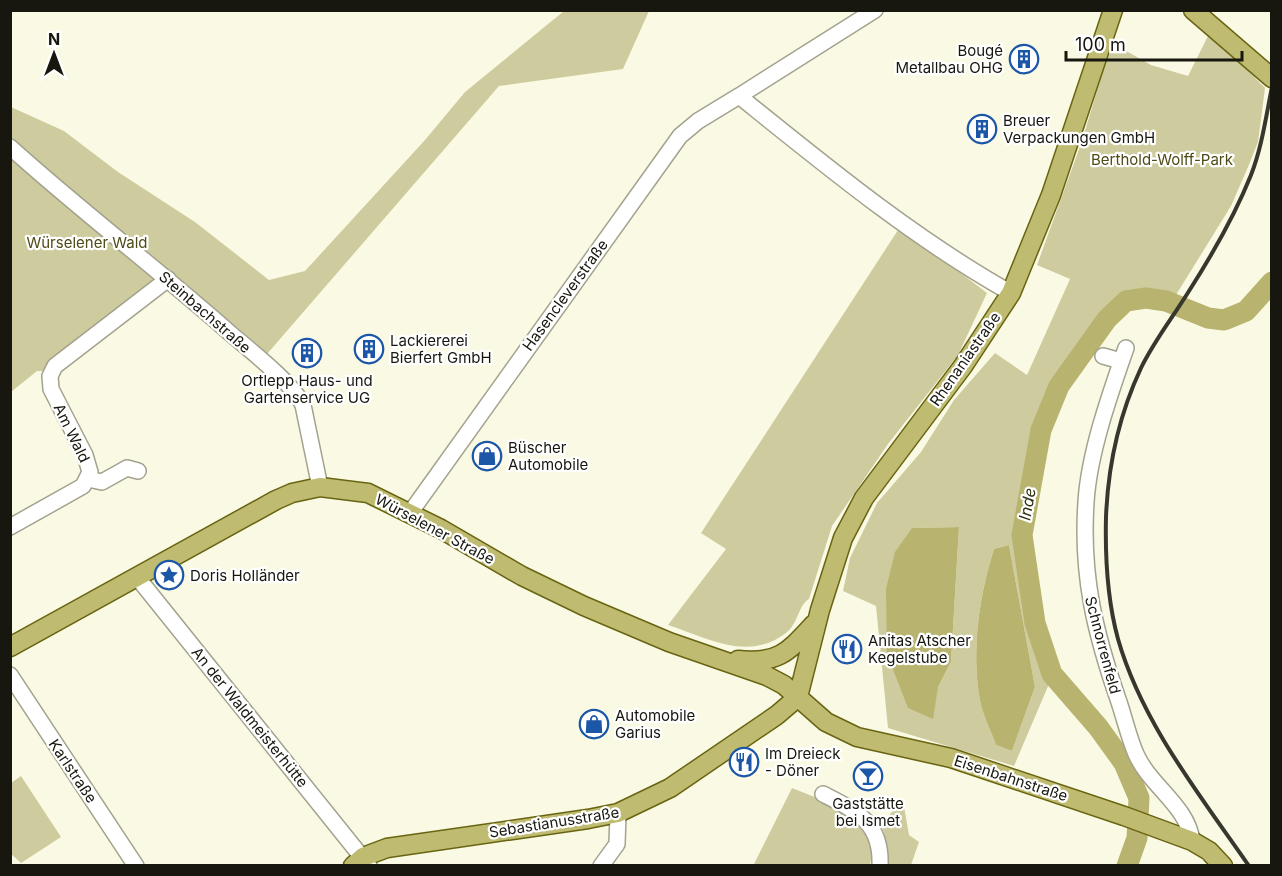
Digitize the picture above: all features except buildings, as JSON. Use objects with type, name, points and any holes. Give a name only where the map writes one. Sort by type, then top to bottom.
[{"type":"main road","name":"Rhenaniastraße","points":[[798,697],[817,620],[839,549],[864,498],[963,366],[1011,293],[1051,195],[1113,10]]},
{"type":"main road","points":[[1193,10],[1272,78]]},
{"type":"main road","name":"Würselener Straße","points":[[12,644],[276,500],[292,493],[320,487],[369,493],[410,513],[522,576],[584,606],[669,642],[767,676],[798,697]]},
{"type":"main road","points":[[717,659],[753,662],[779,656],[793,648],[817,620]]},
{"type":"main road","name":"Eisenbahnstraße","points":[[798,697],[826,722],[856,737],[951,758],[1149,824],[1192,841],[1209,851],[1223,866]]},
{"type":"main road","name":"Sebastianusstraße","points":[[362,863],[387,848],[618,813],[670,788],[777,715],[798,697]]},
{"type":"street","name":"Hasencleverstraße","points":[[410,513],[680,135],[698,121],[875,10]]},
{"type":"street","points":[[739,96],[921,238],[965,267],[1011,293]]},
{"type":"street","name":"Steinbachstraße","points":[[10,147],[168,279],[300,398],[320,487]]},
{"type":"street","name":"Am Wald","points":[[10,527],[83,486],[90,472],[85,455],[51,389],[50,376],[55,366],[168,279]]},
{"type":"street","name":"Schnorrenfeld","points":[[1103,356],[1124,354],[1096,445],[1086,500],[1086,575],[1093,615],[1104,658],[1135,752],[1149,776],[1184,817],[1190,828],[1192,841]]},
{"type":"street","points":[[88,479],[102,482],[127,468],[138,471]]},
{"type":"street","name":"An der Waldmeisterhütte","points":[[136,577],[362,863]]},
{"type":"street","name":"Karlstraße","points":[[10,675],[136,866]]},
{"type":"street","points":[[823,794],[861,815],[870,825],[879,845],[880,866]]},
{"type":"street","points":[[601,866],[617,844],[618,813]]},
{"type":"green space","name":"Würselener Wald","points":[[564,11],[649,11],[623,69],[499,86],[267,354],[169,271],[47,371],[37,371],[11,392],[11,107],[64,131],[118,172],[195,222],[269,280],[305,271],[425,140],[465,92]]},
{"type":"green space","name":"Berthold-Wolff-Park","points":[[1210,32],[1265,88],[1258,142],[1231,206],[1176,295],[1136,293],[1115,301],[1062,366],[1045,402],[1032,449],[1018,531],[1020,563],[1028,613],[1049,684],[1014,766],[888,728],[876,606],[843,591],[850,558],[877,503],[921,452],[954,400],[995,353],[1027,375],[1070,279],[1037,265],[1082,141],[1105,64],[1114,44],[1151,65],[1188,76]],"holes":[[[959,527],[951,662],[938,687],[912,528]],[[1009,545],[1035,687],[1012,751],[996,745],[981,707],[976,663],[978,624],[984,586],[994,549]]]},
{"type":"green space","points":[[900,227],[987,293],[958,355],[888,444],[832,526],[809,599],[802,606],[793,625],[786,633],[772,642],[742,647],[712,641],[668,625],[726,549],[701,533]]},
{"type":"green space","points":[[21,776],[61,837],[21,863],[10,853],[11,783]]},
{"type":"green space","points":[[792,788],[852,812],[873,848],[870,865],[753,866]]},
{"type":"green space","points":[[903,801],[909,835],[919,842],[911,865],[887,865],[885,837],[881,823]]},
{"type":"shaded area","points":[[959,527],[951,662],[938,687],[933,719],[908,708],[887,654],[886,589],[895,552],[912,528]]},
{"type":"shaded area","points":[[1009,545],[1035,687],[1012,751],[996,745],[981,707],[976,663],[978,624],[984,586],[994,549]]},
{"type":"waterway","name":"Inde","points":[[1127,866],[1137,838],[1139,798],[1124,763],[1098,727],[1052,674],[1035,623],[1022,535],[1041,430],[1059,386],[1107,319],[1126,301],[1146,298],[1166,301],[1208,318],[1224,320],[1246,311],[1272,282]]},
{"type":"railway","points":[[1249,866],[1174,757],[1157,729],[1129,670],[1114,624],[1109,594],[1106,517],[1112,460],[1133,386],[1152,348],[1206,263],[1238,205],[1258,154],[1272,87]]},
{"type":"place","name":"Bougé Metallbau OHG","points":[[1024,59]]},
{"type":"place","name":"Breuer Verpackungen GmbH","points":[[982,129]]},
{"type":"place","name":"Lackiererei Bierfert GmbH","points":[[369,349]]},
{"type":"place","name":"Ortlepp Haus- und Gartenservice UG","points":[[307,353]]},
{"type":"place","name":"Büscher Automobile","points":[[487,456]]},
{"type":"place","name":"Doris Holländer","points":[[169,575]]},
{"type":"place","name":"Anitas Atscher Kegelstube","points":[[847,649]]},
{"type":"place","name":"Automobile Garius","points":[[594,724]]},
{"type":"place","name":"Im Dreieck - Döner","points":[[744,762]]},
{"type":"place","name":"Gaststätte bei Ismet","points":[[868,776]]}]
